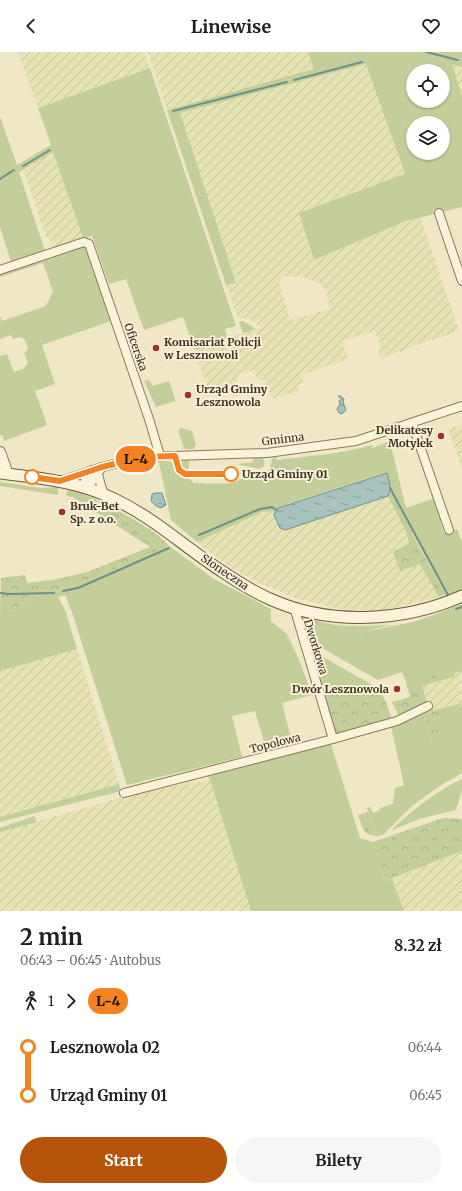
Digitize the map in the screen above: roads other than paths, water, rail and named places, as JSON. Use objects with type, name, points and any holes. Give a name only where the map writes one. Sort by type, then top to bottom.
[{"type":"main road","name":"Słoneczna","points":[[4,474],[60,481],[104,494],[148,517],[221,571],[244,586],[271,600],[294,607],[337,616],[364,618],[424,610],[462,596]]},
{"type":"street","points":[[439,212],[462,281]]},
{"type":"street","name":"Oficerska","points":[[0,270],[84,242],[89,244],[149,419],[160,456]]},
{"type":"street","name":"Gminna","points":[[60,481],[143,457],[257,454],[356,441],[462,406]]},
{"type":"street","points":[[412,423],[449,530]]},
{"type":"street","points":[[0,452],[4,474]]},
{"type":"street","points":[[84,488],[86,478],[97,470],[104,494]]},
{"type":"street","name":"Dworkowa","points":[[294,607],[302,638],[334,739]]},
{"type":"street","name":"Topolowa","points":[[124,793],[334,739],[397,721],[428,706]]},
{"type":"water","points":[[338,396],[341,396],[344,399],[343,402],[346,410],[342,414],[339,413],[337,409],[340,404],[339,401],[342,399]]},
{"type":"water","points":[[387,473],[390,487],[388,496],[285,530],[280,528],[274,515],[278,508]]},
{"type":"water","points":[[162,493],[166,505],[161,508],[156,506],[151,501],[152,494]]},
{"type":"waterway","points":[[426,52],[458,60]]},
{"type":"waterway","points":[[294,80],[362,62]]},
{"type":"waterway","points":[[173,111],[287,82]]},
{"type":"waterway","points":[[23,166],[50,150]]},
{"type":"waterway","points":[[0,179],[14,170]]},
{"type":"waterway","points":[[390,488],[448,595]]},
{"type":"waterway","points":[[199,535],[260,509],[272,507],[276,510]]},
{"type":"waterway","points":[[63,591],[78,588],[169,548]]},
{"type":"waterway","points":[[0,593],[54,593]]},
{"type":"waterway","points":[[456,609],[462,607]]},
{"type":"place","name":"Komisariat Policji w Lesznowoli","points":[[156,348]]},
{"type":"place","name":"Urząd Gminy Lesznowola","points":[[188,395]]},
{"type":"place","name":"Delikatesy Motylek","points":[[441,436]]},
{"type":"place","name":"Urząd Gminy 01","points":[[231,474]]},
{"type":"place","name":"Bruk-Bet Sp. z o.o.","points":[[62,512]]},
{"type":"place","name":"Dwór Lesznowola","points":[[397,689]]}]
